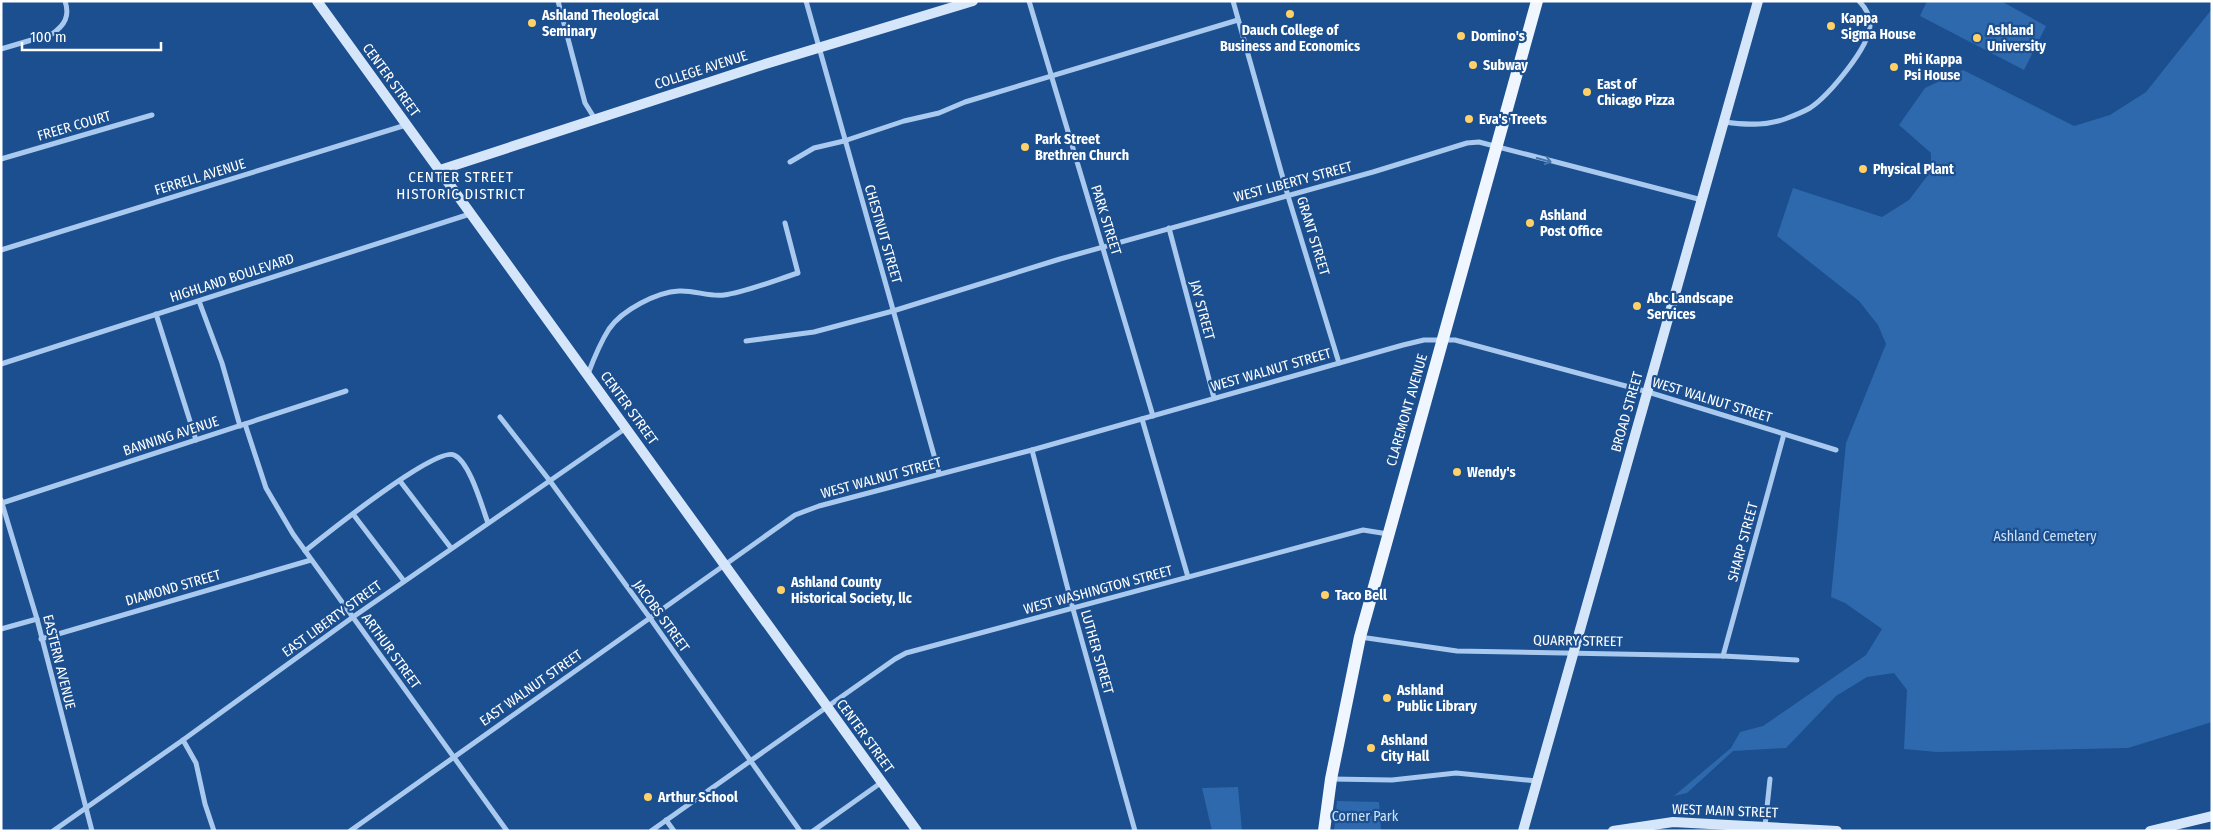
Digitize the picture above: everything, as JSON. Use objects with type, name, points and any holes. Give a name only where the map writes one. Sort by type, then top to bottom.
[{"type":"main road","name":"CLAREMONT AVENUE","points":[[1324,831],[1331,778],[1360,637],[1537,1]]},
{"type":"street","points":[[1,49],[52,34],[58,30],[64,25],[67,15],[64,1]]},
{"type":"street","name":"CENTER STREET","points":[[318,1],[917,831]]},
{"type":"street","points":[[558,1],[586,103],[595,119]]},
{"type":"street","name":"CHESTNUT STREET","points":[[806,1],[939,473]]},
{"type":"street","name":"COLLEGE AVENUE","points":[[440,170],[820,47],[973,1]]},
{"type":"street","name":"PARK STREET","points":[[1029,1],[1153,416]]},
{"type":"street","name":"GRANT STREET","points":[[1232,1],[1288,196],[1340,363]]},
{"type":"street","name":"BROAD STREET","points":[[1523,831],[1758,1]]},
{"type":"street","points":[[1724,122],[1746,125],[1784,119],[1810,108],[1825,96],[1862,48],[1869,35],[1869,15],[1859,1]]},
{"type":"street","points":[[790,162],[807,151],[904,121],[939,114],[965,102],[1238,20]]},
{"type":"street","name":"FREER COURT","points":[[1,159],[152,115]]},
{"type":"street","name":"FERRELL AVENUE","points":[[1,250],[406,125]]},
{"type":"street","name":"WEST LIBERTY STREET","points":[[746,341],[814,332],[1102,247],[1288,196],[1467,143],[1479,142],[1702,200]]},
{"type":"street","name":"HIGHLAND BOULEVARD","points":[[1,364],[470,214]]},
{"type":"street","points":[[588,374],[596,353],[610,327],[636,306],[657,295],[688,291],[708,295],[725,295],[798,273],[785,223]]},
{"type":"street","name":"JAY STREET","points":[[1169,228],[1214,398]]},
{"type":"street","name":"ARTHUR STREET","points":[[199,301],[266,488],[311,560],[507,831]]},
{"type":"street","points":[[156,314],[196,440]]},
{"type":"street","name":"WEST WALNUT STREET","points":[[725,564],[795,515],[819,506],[1032,450],[1417,342],[1443,339],[1455,340],[1648,392],[1836,450]]},
{"type":"street","name":"BANNING AVENUE","points":[[2,501],[346,391]]},
{"type":"street","name":"JACOBS STREET","points":[[500,417],[550,481],[650,618],[749,762],[800,831]]},
{"type":"street","points":[[1142,419],[1188,577]]},
{"type":"street","name":"EAST LIBERTY STREET","points":[[53,831],[404,581],[626,428]]},
{"type":"street","name":"SHARP STREET","points":[[1723,656],[1784,434]]},
{"type":"street","name":"LUTHER STREET","points":[[1032,450],[1073,609],[1135,831]]},
{"type":"street","points":[[305,551],[400,481],[434,459],[446,454],[458,458],[467,470],[488,523]]},
{"type":"street","points":[[400,481],[452,548]]},
{"type":"street","name":"EASTERN AVENUE","points":[[2,501],[37,619],[92,831]]},
{"type":"street","points":[[353,514],[404,581]]},
{"type":"street","points":[[1,525],[8,524]]},
{"type":"street","name":"WEST WASHINGTON STREET","points":[[651,831],[906,653],[1363,530],[1388,534]]},
{"type":"street","name":"DIAMOND STREET","points":[[41,639],[311,560]]},
{"type":"street","name":"EAST WALNUT STREET","points":[[350,831],[725,564]]},
{"type":"street","points":[[1,629],[37,619]]},
{"type":"street","name":"QUARRY STREET","points":[[1360,637],[1457,651],[1574,652],[1797,660]]},
{"type":"street","points":[[183,740],[196,763],[205,804],[214,831]]},
{"type":"street","points":[[1331,778],[1392,780],[1456,773],[1537,781]]},
{"type":"street","points":[[1765,826],[1770,780]]},
{"type":"street","points":[[813,831],[882,782]]},
{"type":"street","points":[[2150,831],[2212,816]]},
{"type":"street","points":[[666,820],[674,831]]},
{"type":"street","name":"WEST MAIN STREET","points":[[1613,831],[1673,822],[1837,831]]},
{"type":"green space","points":[[1927,1],[2001,1],[2046,26],[2024,70],[1920,16]]},
{"type":"green space","name":"Ashland Cemetery","points":[[2212,9],[2212,722],[2128,748],[1937,752],[1904,749],[1907,690],[1894,673],[1867,677],[1836,696],[1786,748],[1733,751],[1687,793],[1674,796],[1731,748],[1740,732],[1763,726],[1866,655],[1882,629],[1845,603],[1831,597],[1846,443],[1886,344],[1878,325],[1859,301],[1777,236],[1793,188],[1882,217],[1909,200],[1931,171],[1931,153],[1899,125],[1925,88],[1963,70],[2074,126],[2110,115],[2146,92]]},
{"type":"green space","points":[[1238,787],[1242,831],[1212,831],[1202,788]]},
{"type":"green space","name":"Corner Park","points":[[1337,801],[1379,802],[1381,831],[1334,831]]},
{"type":"place","name":"Dauch College of Business and Economics","points":[[1290,14]]},
{"type":"place","name":"Ashland Theological Seminary","points":[[532,23]]},
{"type":"place","name":"Kappa Sigma House","points":[[1831,26]]},
{"type":"place","name":"Domino's","points":[[1461,36]]},
{"type":"place","name":"Ashland University","points":[[1977,38]]},
{"type":"place","name":"Subway","points":[[1473,65]]},
{"type":"place","name":"Phi Kappa Psi House","points":[[1894,67]]},
{"type":"place","name":"East of Chicago Pizza","points":[[1587,92]]},
{"type":"place","name":"Eva's Treets","points":[[1469,119]]},
{"type":"place","name":"Park Street Brethren Church","points":[[1025,147]]},
{"type":"place","name":"Physical Plant","points":[[1863,169]]},
{"type":"place","name":"Ashland Post Office","points":[[1530,223]]},
{"type":"place","name":"Abc Landscape Services","points":[[1637,306]]},
{"type":"place","name":"Wendy's","points":[[1457,472]]},
{"type":"place","name":"Ashland County Historical Society, llc","points":[[781,590]]},
{"type":"place","name":"Taco Bell","points":[[1325,595]]},
{"type":"place","name":"Ashland Public Library","points":[[1387,698]]},
{"type":"place","name":"Ashland City Hall","points":[[1371,748]]},
{"type":"place","name":"Arthur School","points":[[648,797]]},
{"type":"district","name":"CENTER STREET HISTORIC DISTRICT","points":[[461,186]]}]
